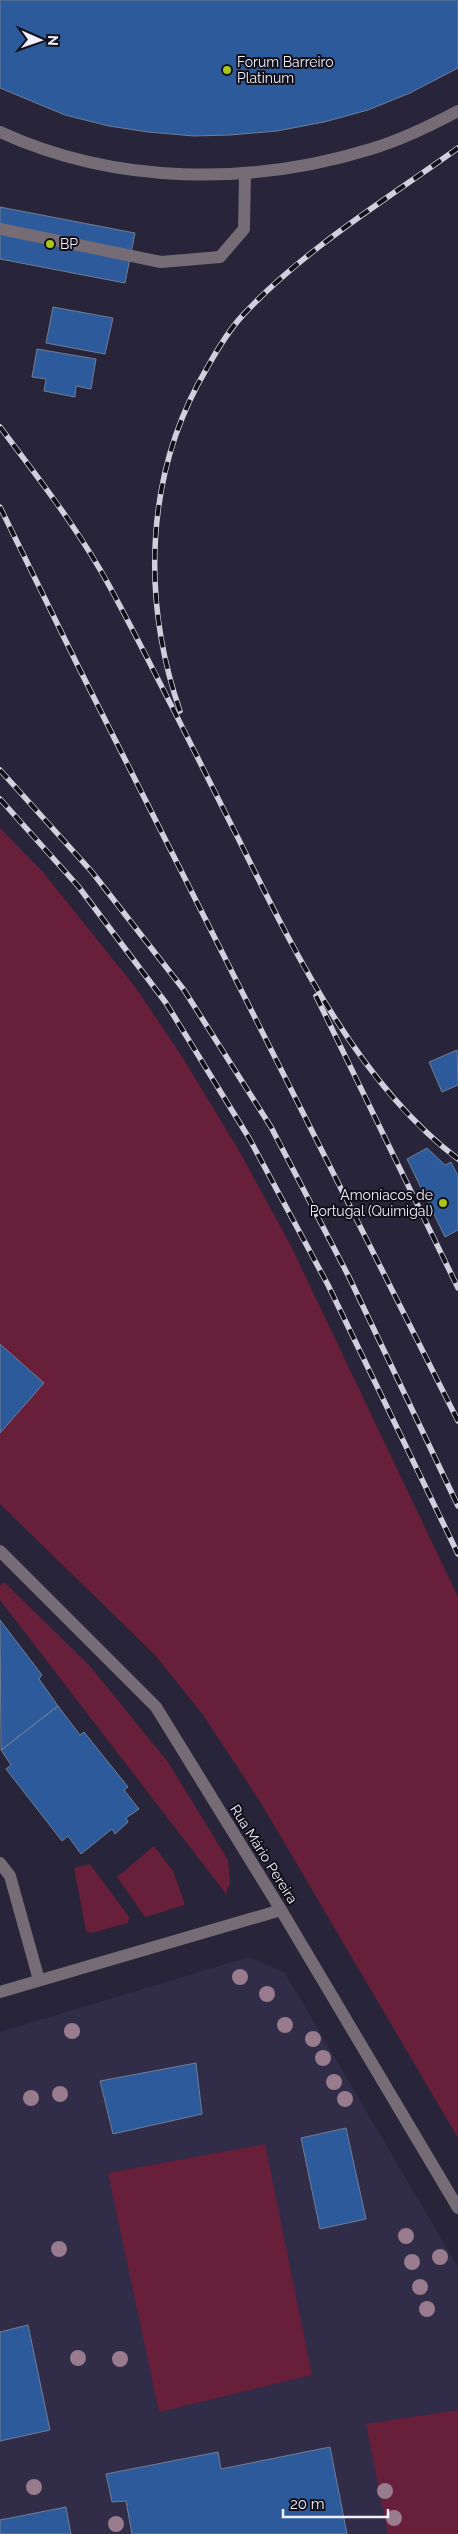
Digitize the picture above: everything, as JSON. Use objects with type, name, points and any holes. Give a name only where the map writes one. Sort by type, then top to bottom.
[{"type":"street","points":[[0,132],[47,151],[94,162],[192,175],[245,174],[282,170],[371,149],[413,134],[458,111]]},
{"type":"street","points":[[0,229],[161,262],[220,257],[244,228],[245,174]]},
{"type":"street","name":"Rua Mário Pereira","points":[[0,1551],[156,1707],[281,1910],[458,2208]]},
{"type":"street","points":[[0,1863],[10,1876],[39,1980]]},
{"type":"street","points":[[0,1992],[281,1910]]},
{"type":"shaded area","points":[[0,828],[43,872],[136,988],[183,1058],[242,1156],[291,1246],[458,1597],[458,2138],[261,1803],[203,1715],[155,1655],[0,1504]]},
{"type":"shaded area","points":[[4,1582],[89,1665],[168,1762],[228,1860],[230,1883],[226,1894],[0,1600],[0,1585]]},
{"type":"shaded area","points":[[154,1846],[173,1871],[185,1905],[145,1917],[117,1877]]},
{"type":"shaded area","points":[[90,1864],[129,1917],[128,1923],[91,1933],[86,1931],[74,1868]]},
{"type":"shaded area","points":[[249,1957],[285,1973],[458,2267],[458,2534],[0,2534],[0,2032]]},
{"type":"shaded area","points":[[265,2144],[312,2375],[159,2412],[108,2173]]},
{"type":"shaded area","points":[[458,2410],[458,2534],[388,2534],[366,2424]]},
{"type":"building","name":"Forum Barreiro Platinum","points":[[0,0],[458,0],[458,68],[410,93],[368,110],[324,122],[277,131],[230,135],[194,136],[148,132],[109,126],[65,115],[0,88]]},
{"type":"building","points":[[0,207],[135,233],[125,283],[0,259]]},
{"type":"building","points":[[53,307],[113,318],[105,354],[46,343]]},
{"type":"building","points":[[37,349],[96,359],[91,389],[76,386],[75,397],[44,391],[46,379],[32,377]]},
{"type":"building","points":[[457,1050],[458,1085],[442,1092],[429,1062]]},
{"type":"building","name":"Amoníacos de Portugal (Quimigal)","points":[[427,1148],[445,1165],[451,1162],[458,1176],[458,1230],[445,1237],[407,1159]]},
{"type":"building","points":[[0,1344],[44,1383],[0,1433]]},
{"type":"building","points":[[0,1620],[42,1675],[39,1679],[58,1706],[1,1750]]},
{"type":"building","points":[[58,1706],[80,1735],[84,1732],[128,1787],[124,1790],[139,1809],[126,1818],[128,1822],[115,1834],[112,1829],[81,1854],[68,1836],[62,1841],[6,1769],[11,1765],[1,1750]]},
{"type":"building","points":[[196,2063],[202,2114],[113,2134],[100,2081]]},
{"type":"building","points":[[346,2128],[366,2219],[320,2229],[301,2138]]},
{"type":"building","points":[[28,2325],[50,2430],[0,2441],[0,2332]]},
{"type":"building","points":[[330,2447],[347,2534],[132,2534],[126,2501],[112,2502],[106,2474],[218,2452],[221,2469]]},
{"type":"building","points":[[66,2507],[71,2534],[0,2534],[0,2520]]},
{"type":"railway","points":[[180,711],[167,668],[159,624],[155,580],[156,536],[161,492],[171,450],[186,408],[219,347],[243,315],[267,291],[346,226],[458,148]]},
{"type":"railway","points":[[0,427],[59,506],[99,568],[159,682],[281,924],[331,1012],[389,1092],[422,1128],[458,1159]]},
{"type":"railway","points":[[0,507],[458,1421]]},
{"type":"railway","points":[[0,770],[92,872],[184,990],[271,1127],[349,1277],[458,1506]]},
{"type":"railway","points":[[0,799],[78,886],[166,1003],[249,1138],[328,1285],[458,1554]]},
{"type":"railway","points":[[316,996],[458,1288]]},
{"type":"place","name":"Forum Barreiro Platinum","points":[[227,70]]},
{"type":"place","name":"BP","points":[[50,244]]},
{"type":"place","name":"Amoníacos de Portugal (Quimigal)","points":[[443,1203]]}]
